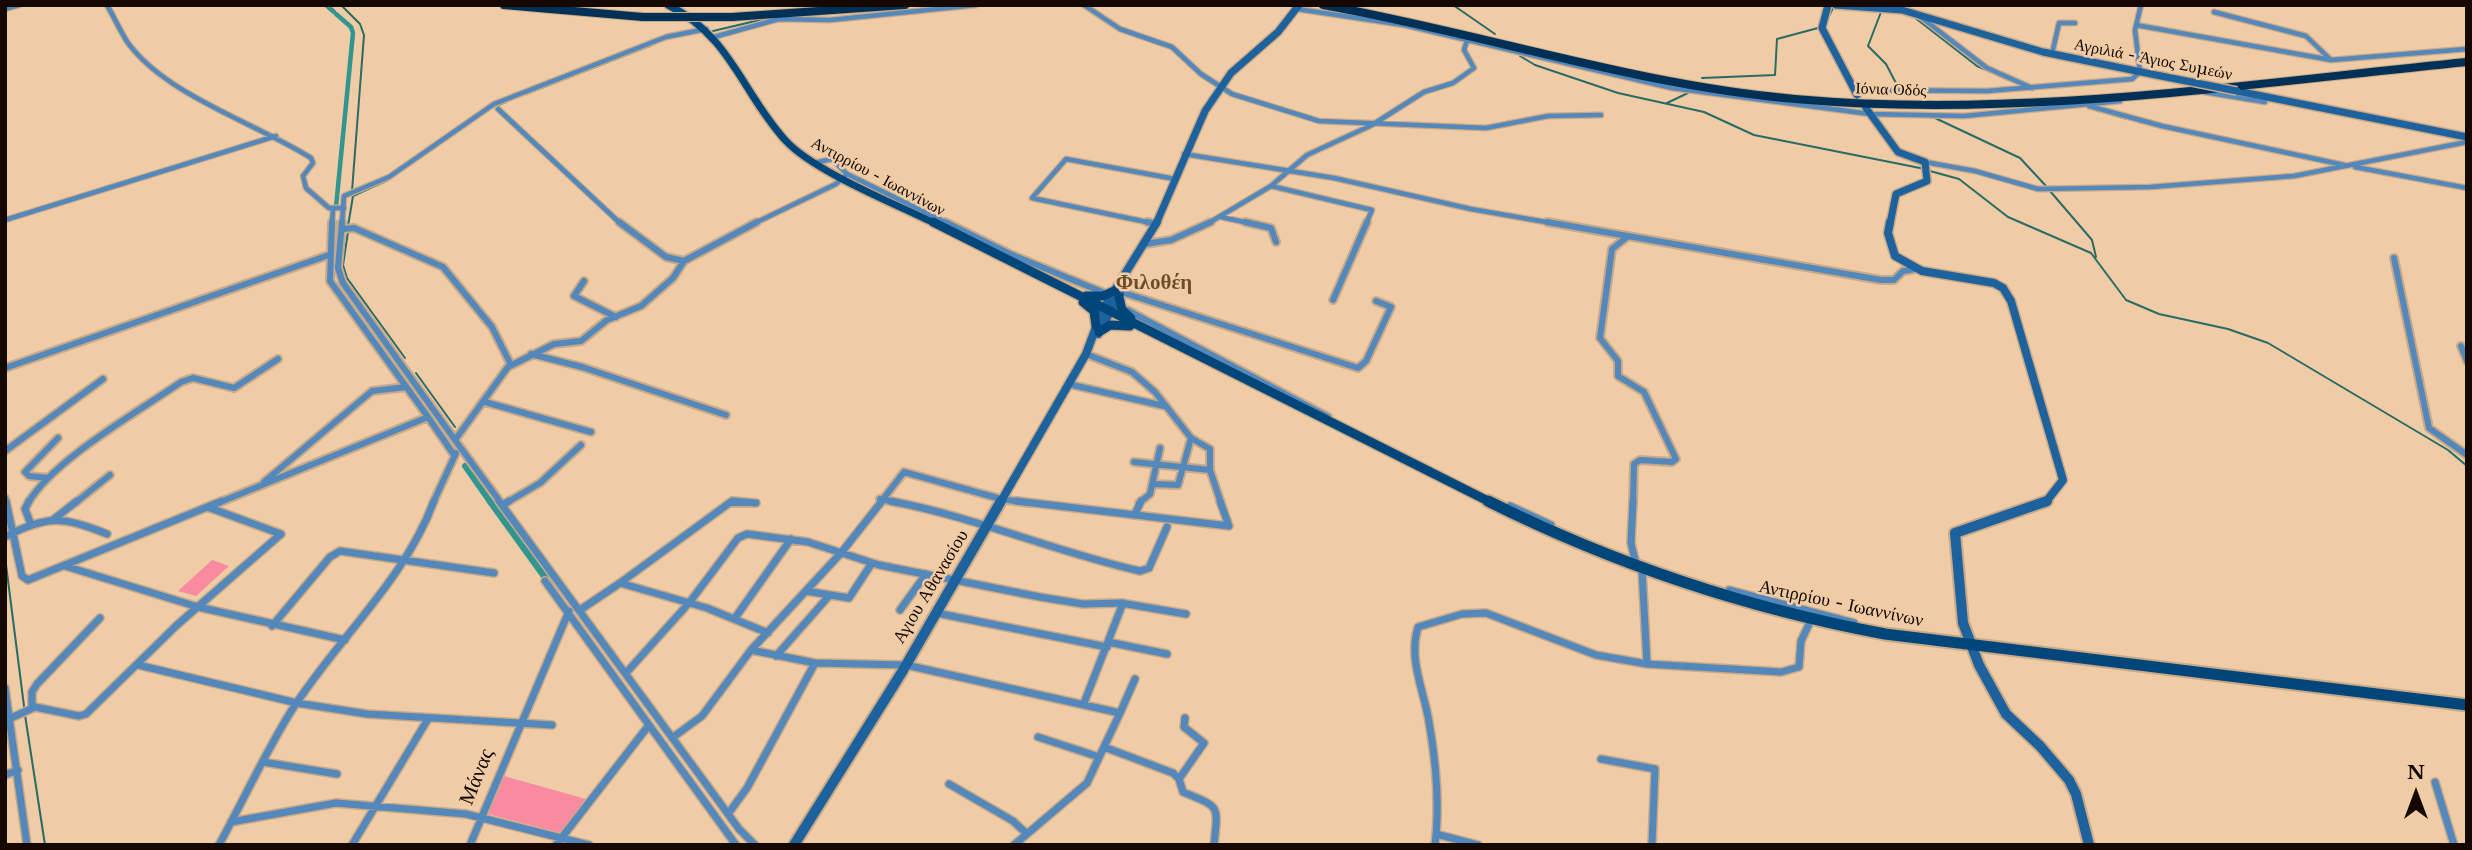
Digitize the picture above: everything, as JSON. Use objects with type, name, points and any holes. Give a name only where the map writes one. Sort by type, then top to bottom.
[{"type":"highway","points":[[504,5],[644,14],[734,15],[905,5]]},
{"type":"highway","points":[[545,5],[644,14]]},
{"type":"highway","points":[[734,15],[863,5]]},
{"type":"highway","name":"Ιόνια Οδός","points":[[1323,5],[1385,16],[1676,83],[1847,103],[2010,103],[2467,60]]},
{"type":"highway","name":"Ιόνια Οδός","points":[[1348,5],[1679,80],[1760,91],[1869,100],[1995,99],[2467,60]]},
{"type":"highway","points":[[2458,67],[2467,60]]},
{"type":"highway","points":[[2349,72],[2384,74]]},
{"type":"main road","name":"Αντιρρίου - Ιωαννίνων","points":[[668,5],[691,14],[708,29],[779,134],[814,163],[845,176],[1135,326],[1558,536],[1711,593],[1811,620],[1970,644],[2467,705]]},
{"type":"main road","points":[[1828,5],[1822,28],[1856,93]]},
{"type":"main road","name":"Αγριλιά - Άγιος Συμεών","points":[[1836,5],[1894,7],[2053,54],[2467,140]]},
{"type":"main road","name":"Αγιου Αθανασίου","points":[[794,845],[989,524],[1086,354],[1125,276],[1146,244],[1184,154],[1220,87],[1236,68],[1283,27],[1298,7]]},
{"type":"main road","points":[[1868,111],[1898,152],[1927,168],[1928,179],[1924,183],[1897,192],[1889,223],[1889,243],[1895,256],[1916,269],[1991,282],[2003,288],[2010,297],[2063,480],[2045,503],[1955,533],[1963,623],[1970,644],[1999,704],[2068,780],[2076,794],[2089,845]]},
{"type":"main road","points":[[1081,298],[1117,295],[1135,326]]},
{"type":"main road","points":[[1081,298],[1094,312],[1097,329],[1111,325],[1135,326]]},
{"type":"street","points":[[5,9],[19,5]]},
{"type":"street","points":[[107,5],[129,44],[160,73],[230,117],[276,136],[313,160],[303,174],[305,186],[333,209],[344,208]]},
{"type":"street","points":[[713,37],[779,19],[826,20],[976,5]]},
{"type":"street","points":[[1084,5],[1120,29],[1172,47],[1220,87],[1319,121],[1486,128],[1548,116],[1601,115]]},
{"type":"street","points":[[1856,93],[2035,89],[2137,77],[2140,72],[2136,25],[2141,5]]},
{"type":"street","points":[[1298,7],[1378,20],[1672,88],[1868,111],[1964,116],[2204,92],[2265,102]]},
{"type":"street","points":[[2214,12],[2306,36],[2332,60]]},
{"type":"street","points":[[1917,13],[1987,68],[2035,89]]},
{"type":"street","points":[[2053,54],[2060,22],[2075,23]]},
{"type":"street","points":[[2136,25],[2332,60],[2467,49]]},
{"type":"street","points":[[708,29],[666,37],[489,106],[383,181],[344,196],[338,268],[343,283],[460,448],[504,504],[728,814],[755,845]]},
{"type":"street","points":[[1146,244],[1171,240],[1221,217],[1271,186],[1307,155],[1372,125],[1424,92],[1453,83],[1473,70],[1464,50],[1467,40]]},
{"type":"street","points":[[2084,105],[2162,126],[2348,166],[2467,188]]},
{"type":"street","points":[[498,109],[635,237],[670,259],[684,261]]},
{"type":"street","points":[[5,220],[276,136]]},
{"type":"street","points":[[1927,168],[2051,190],[2268,179],[2348,166],[2467,140]]},
{"type":"street","points":[[1184,154],[1287,171],[1629,237],[1889,281],[1896,279],[1904,270],[1916,269]]},
{"type":"street","points":[[814,163],[832,159],[845,176],[1010,254],[1117,295],[1358,368],[1366,361],[1391,307],[1376,301]]},
{"type":"street","points":[[1156,224],[1032,198],[1066,159],[1175,179]]},
{"type":"street","points":[[455,440],[485,402],[501,374],[511,365],[555,344],[579,342],[607,320],[644,303],[673,278],[684,261],[845,176]]},
{"type":"street","points":[[1271,186],[1372,210],[1333,300]]},
{"type":"street","points":[[333,209],[328,274],[332,285],[454,455]]},
{"type":"street","points":[[1221,217],[1271,228],[1275,232],[1276,242]]},
{"type":"street","points":[[342,229],[355,228],[441,266],[492,327],[511,365]]},
{"type":"street","points":[[1629,237],[1612,249],[1600,334],[1602,344],[1618,360],[1618,376],[1644,392],[1676,459],[1672,462],[1640,460],[1634,464],[1631,543],[1638,566],[1647,664]]},
{"type":"street","points":[[5,368],[329,255]]},
{"type":"street","points":[[2394,258],[2429,428],[2467,455]]},
{"type":"street","points":[[584,281],[574,296],[616,317]]},
{"type":"street","points":[[1117,295],[1139,318],[1317,409],[1342,428]]},
{"type":"street","points":[[2461,346],[2467,361]]},
{"type":"street","points":[[531,354],[582,367],[726,415]]},
{"type":"street","points":[[672,738],[702,716],[751,650],[841,553],[880,499],[904,472],[1001,499],[1228,527],[1228,519],[1210,470],[1211,450],[1191,438],[1155,392],[1132,372],[1086,354]]},
{"type":"street","points":[[30,522],[25,514],[27,504],[48,478],[184,380],[193,378],[234,388],[278,359]]},
{"type":"street","points":[[5,451],[103,379]]},
{"type":"street","points":[[1068,384],[1164,406]]},
{"type":"street","points":[[259,487],[372,391],[382,387],[406,387]]},
{"type":"street","points":[[485,402],[592,432]]},
{"type":"street","points":[[5,498],[24,580],[209,508],[428,417]]},
{"type":"street","points":[[48,478],[29,476],[25,472],[58,438]]},
{"type":"street","points":[[1153,484],[1178,485],[1191,438]]},
{"type":"street","points":[[504,504],[536,486],[581,445]]},
{"type":"street","points":[[219,845],[297,703],[404,559],[427,521],[454,455],[460,448]]},
{"type":"street","points":[[1135,514],[1139,502],[1150,494],[1160,448]]},
{"type":"street","points":[[1134,462],[1210,470]]},
{"type":"street","points":[[54,519],[110,475]]},
{"type":"street","points":[[880,499],[989,524],[1066,553],[1143,571],[1149,568],[1167,527]]},
{"type":"street","points":[[580,610],[732,501],[756,503]]},
{"type":"street","points":[[10,718],[32,707],[85,715],[198,607],[281,533],[209,508]]},
{"type":"street","points":[[5,537],[30,522],[54,519],[77,522],[107,534]]},
{"type":"street","points":[[626,673],[689,603],[741,536],[791,539],[872,563],[1080,604],[1123,603],[1186,614]]},
{"type":"street","points":[[735,618],[791,539]]},
{"type":"street","points":[[272,626],[337,552],[494,573]]},
{"type":"street","points":[[806,591],[847,599],[852,596],[872,563]]},
{"type":"street","points":[[65,566],[198,607],[272,626],[345,640]]},
{"type":"street","points":[[1638,566],[1840,618],[1871,631]]},
{"type":"street","points":[[900,610],[926,574]]},
{"type":"street","points":[[545,581],[736,845]]},
{"type":"street","points":[[620,583],[735,618],[768,633]]},
{"type":"street","points":[[776,656],[829,596]]},
{"type":"street","points":[[1084,703],[1123,603]]},
{"type":"street","name":"Μάνας","points":[[470,845],[519,723],[569,611]]},
{"type":"street","points":[[936,613],[1167,654]]},
{"type":"street","points":[[1435,845],[1434,760],[1429,719],[1416,672],[1416,631],[1420,625],[1462,614],[1486,613],[1596,655],[1647,664],[1794,671],[1799,667],[1801,640],[1811,620]]},
{"type":"street","points":[[32,707],[35,686],[100,618]]},
{"type":"street","points":[[751,650],[815,663],[905,665],[1120,713]]},
{"type":"street","points":[[728,814],[747,788],[815,663]]},
{"type":"street","points":[[138,665],[297,703],[378,716],[552,725]]},
{"type":"street","points":[[1014,845],[1082,788],[1135,679]]},
{"type":"street","points":[[5,688],[27,845]]},
{"type":"street","points":[[1179,779],[1204,743],[1184,727],[1185,718]]},
{"type":"street","points":[[352,845],[428,719]]},
{"type":"street","points":[[556,845],[649,726]]},
{"type":"street","points":[[1038,737],[1099,757]]},
{"type":"street","points":[[1104,747],[1179,779],[1183,792],[1216,808],[1214,845]]},
{"type":"street","points":[[1601,759],[1655,769],[1652,845]]},
{"type":"street","points":[[263,762],[338,774]]},
{"type":"street","points":[[5,775],[18,770]]},
{"type":"street","points":[[2435,782],[2454,845]]},
{"type":"street","points":[[949,784],[1013,821],[1026,834]]},
{"type":"street","points":[[231,822],[327,803],[374,806],[480,817],[563,836],[589,845]]},
{"type":"street","points":[[1436,834],[1478,845]]},
{"type":"shaded area","points":[[212,560],[229,566],[196,596],[178,591]]},
{"type":"shaded area","points":[[504,776],[586,799],[561,833],[488,814]]},
{"type":"waterway","points":[[326,5],[334,12]]},
{"type":"waterway","points":[[341,5],[360,24],[364,35],[352,191]]},
{"type":"waterway","points":[[1453,5],[1495,34]]},
{"type":"waterway","points":[[1828,18],[1833,8]]},
{"type":"waterway","points":[[1881,12],[1868,46],[1886,64],[1898,87]]},
{"type":"waterway","points":[[336,14],[351,27],[353,33],[336,207]]},
{"type":"waterway","points":[[1914,17],[1977,66],[2011,81]]},
{"type":"waterway","points":[[713,31],[764,19]]},
{"type":"waterway","points":[[1702,78],[1775,75],[1777,39],[1818,28]]},
{"type":"waterway","points":[[526,94],[652,45]]},
{"type":"waterway","points":[[1520,56],[1535,65],[1618,93],[1704,112],[1754,135],[1925,169]]},
{"type":"waterway","points":[[1667,103],[1688,93]]},
{"type":"waterway","points":[[494,107],[508,101]]},
{"type":"waterway","points":[[2092,109],[2127,119]]},
{"type":"waterway","points":[[1935,118],[2020,158],[2046,186]]},
{"type":"waterway","points":[[2138,122],[2147,124]]},
{"type":"waterway","points":[[348,226],[353,196],[388,180],[466,126]]},
{"type":"waterway","points":[[1930,171],[1959,179],[2008,217],[2091,253],[2126,300],[2159,314],[2228,329],[2268,343],[2448,450],[2467,466]]},
{"type":"waterway","points":[[2050,191],[2092,240],[2096,257]]},
{"type":"waterway","points":[[348,232],[343,265],[347,278],[405,358]]},
{"type":"waterway","points":[[416,373],[455,427]]},
{"type":"waterway","points":[[465,466],[491,503]]},
{"type":"waterway","points":[[490,501],[550,584]]},
{"type":"waterway","points":[[5,557],[24,706]]},
{"type":"waterway","points":[[25,715],[45,845]]},
{"type":"district","name":"Φιλοθέη","points":[[1154,283]]}]
